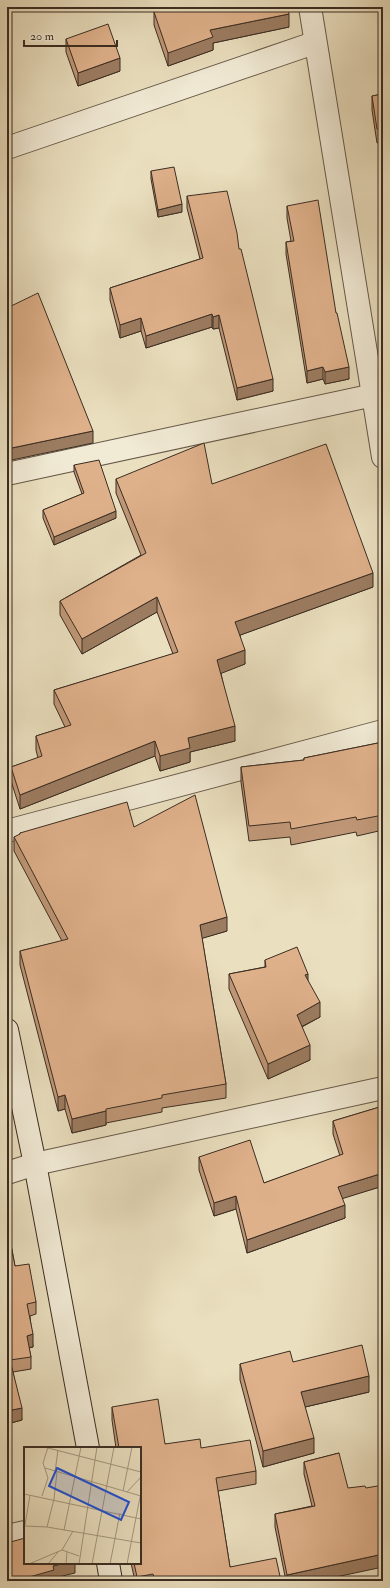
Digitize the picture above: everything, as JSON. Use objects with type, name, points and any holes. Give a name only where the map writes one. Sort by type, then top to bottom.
[{"type":"street","points":[[310,7],[314,42],[378,394],[383,457]]},
{"type":"street","points":[[7,148],[314,42]]},
{"type":"street","points":[[7,474],[378,394]]},
{"type":"street","points":[[7,831],[383,731]]},
{"type":"street","points":[[7,1030],[36,1164],[88,1447]]},
{"type":"street","points":[[7,1173],[36,1164],[383,1088]]},
{"type":"street","points":[[7,1536],[24,1532]]},
{"type":"street","points":[[108,1564],[111,1581]]},
{"type":"building","points":[[167,7],[288,7],[289,14],[210,30],[213,37],[168,53],[154,12]]},
{"type":"building","points":[[108,24],[120,58],[78,73],[66,39]]},
{"type":"building","points":[[383,94],[383,128],[377,129],[372,96]]},
{"type":"building","points":[[174,167],[182,204],[158,210],[151,171]]},
{"type":"building","points":[[227,191],[237,233],[239,249],[241,249],[273,379],[237,388],[219,315],[213,317],[212,314],[146,336],[141,318],[120,325],[110,288],[203,258],[187,196]]},
{"type":"building","points":[[318,200],[336,313],[349,367],[325,372],[323,367],[307,371],[286,242],[294,241],[287,206]]},
{"type":"building","points":[[38,293],[93,431],[7,449],[7,308]]},
{"type":"building","points":[[204,443],[212,484],[326,444],[373,573],[235,622],[245,650],[217,660],[235,726],[188,738],[190,748],[160,756],[155,741],[20,795],[11,767],[42,756],[36,736],[71,725],[54,690],[178,652],[157,597],[82,639],[60,601],[146,553],[116,479]]},
{"type":"building","points":[[99,460],[116,511],[54,537],[43,510],[84,493],[74,465]]},
{"type":"building","points":[[383,742],[383,815],[357,820],[356,817],[291,829],[290,822],[249,826],[241,767],[304,760],[304,758]]},
{"type":"building","points":[[195,795],[227,917],[200,925],[226,1084],[162,1095],[162,1098],[106,1109],[106,1111],[72,1119],[65,1095],[58,1097],[20,951],[68,939],[14,837],[20,833],[127,802],[134,827]]},
{"type":"building","points":[[297,947],[308,974],[305,975],[320,1002],[297,1015],[310,1045],[268,1064],[229,974],[266,967],[265,960]]},
{"type":"building","points":[[383,1106],[383,1173],[338,1187],[345,1205],[247,1240],[236,1196],[214,1203],[199,1157],[250,1140],[264,1183],[343,1154],[333,1121]]},
{"type":"building","points":[[7,1224],[15,1266],[29,1264],[36,1302],[27,1304],[33,1334],[27,1336],[31,1357],[10,1360],[22,1408],[7,1411]]},
{"type":"building","points":[[362,1345],[369,1376],[301,1392],[314,1438],[263,1451],[240,1364],[290,1351],[293,1362]]},
{"type":"building","points":[[158,1399],[165,1444],[200,1439],[201,1448],[250,1440],[256,1471],[216,1478],[230,1567],[276,1558],[281,1581],[155,1581],[153,1574],[137,1577],[134,1564],[141,1564],[141,1447],[119,1447],[112,1407]]},
{"type":"building","points":[[339,1453],[348,1488],[365,1486],[366,1488],[383,1485],[383,1554],[287,1575],[275,1514],[315,1506],[304,1462]]},
{"type":"building","points":[[24,1538],[24,1564],[61,1564],[53,1566],[54,1570],[15,1581],[7,1581],[7,1543]]}]
